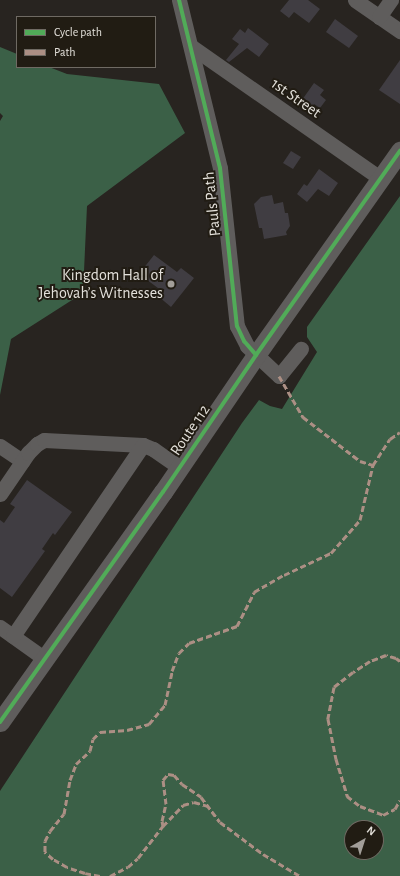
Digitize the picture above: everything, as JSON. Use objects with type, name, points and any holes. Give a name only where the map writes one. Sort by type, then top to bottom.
[{"type":"main road","name":"Route 112","points":[[0,722],[180,468],[256,355],[400,151]]},
{"type":"street","name":"Pauls Path","points":[[179,0],[192,47],[220,168],[237,326],[244,341],[256,355],[279,376],[301,348]]},
{"type":"street","points":[[355,0],[400,31]]},
{"type":"street","points":[[379,17],[391,0]]},
{"type":"street","name":"1st Street","points":[[192,47],[380,178]]},
{"type":"street","points":[[0,494],[22,461],[37,444],[52,439],[142,445],[153,449],[180,468]]},
{"type":"street","points":[[13,636],[142,445]]},
{"type":"street","points":[[0,446],[22,461]]},
{"type":"street","points":[[0,627],[45,659]]},
{"type":"green space","points":[[0,47],[16,54],[16,68],[52,68],[67,74],[159,84],[185,133],[87,206],[83,293],[11,339],[0,395],[0,121],[3,116],[0,113]]},
{"type":"green space","points":[[400,196],[400,876],[0,876],[0,791],[242,423],[259,400],[270,406],[282,409],[317,352],[307,337],[307,327]]},
{"type":"building","points":[[289,0],[308,0],[320,9],[309,23],[294,12],[289,18],[280,11]]},
{"type":"building","points":[[335,19],[358,36],[349,48],[326,32]]},
{"type":"building","points":[[248,28],[269,44],[259,57],[247,48],[229,62],[226,60],[239,44],[232,39],[240,29],[245,33]]},
{"type":"building","points":[[400,60],[400,104],[379,90]]},
{"type":"building","points":[[314,83],[324,90],[320,95],[326,100],[320,108],[314,104],[312,108],[302,100]]},
{"type":"building","points":[[291,151],[301,157],[293,169],[283,163]]},
{"type":"building","points":[[319,169],[338,183],[329,196],[318,189],[307,202],[297,194],[304,184],[307,186]]},
{"type":"building","points":[[272,195],[274,204],[283,202],[285,213],[288,213],[290,226],[286,232],[287,235],[264,239],[262,228],[259,228],[254,204],[261,197]]},
{"type":"building","name":"Kingdom Hall of Jehovah’s Witnesses","points":[[154,255],[177,272],[181,268],[194,278],[171,307],[158,296],[162,291],[139,274]]},
{"type":"building","points":[[27,480],[72,512],[55,535],[53,533],[42,549],[45,551],[12,597],[0,588],[0,520],[4,523],[15,507],[10,504]]},
{"type":"marked path","points":[[279,376],[303,417],[360,461],[373,465]]},
{"type":"marked path","points":[[100,876],[67,867],[53,859],[45,852],[45,841],[50,831],[64,814],[70,780],[76,764],[90,751],[93,739],[100,732],[127,730],[149,724],[165,705],[172,671],[179,653],[189,643],[237,626],[254,592],[284,575],[331,553],[360,520],[373,465],[390,439],[400,432]]},
{"type":"marked path","points":[[400,661],[386,655],[370,661],[334,687],[328,719],[336,759],[347,796],[360,806],[383,815],[395,809],[400,800]]},
{"type":"marked path","points":[[110,876],[128,867],[138,858],[163,826],[162,821],[166,804],[163,780],[168,774],[174,775],[182,784],[201,797],[220,822],[263,854],[300,876]]},
{"type":"marked path","points":[[163,826],[183,805],[194,802],[208,806]]},
{"type":"cycle path","points":[[179,0],[220,168],[237,326],[244,341],[256,355]]},
{"type":"cycle path","points":[[0,722],[163,492],[256,355],[400,151]]},
{"type":"place","name":"Kingdom Hall of Jehovah’s Witnesses","points":[[171,284]]}]
